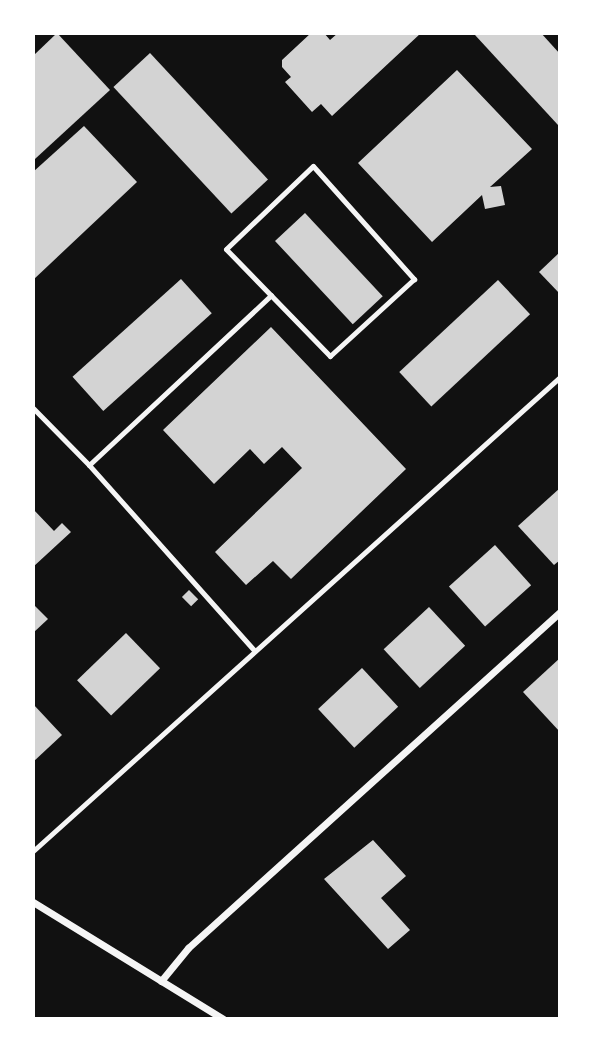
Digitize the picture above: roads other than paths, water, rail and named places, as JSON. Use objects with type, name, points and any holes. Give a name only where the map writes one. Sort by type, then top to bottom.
[{"type":"street","points":[[161,981],[188,948],[560,611]]},
{"type":"street","points":[[33,902],[223,1019]]},
{"type":"lane","points":[[313,166],[414,279],[330,356],[271,295],[226,249],[313,166]]},
{"type":"lane","points":[[89,465],[271,295]]},
{"type":"lane","points":[[33,851],[253,649],[560,377]]},
{"type":"lane","points":[[33,408],[89,465],[253,649]]}]
